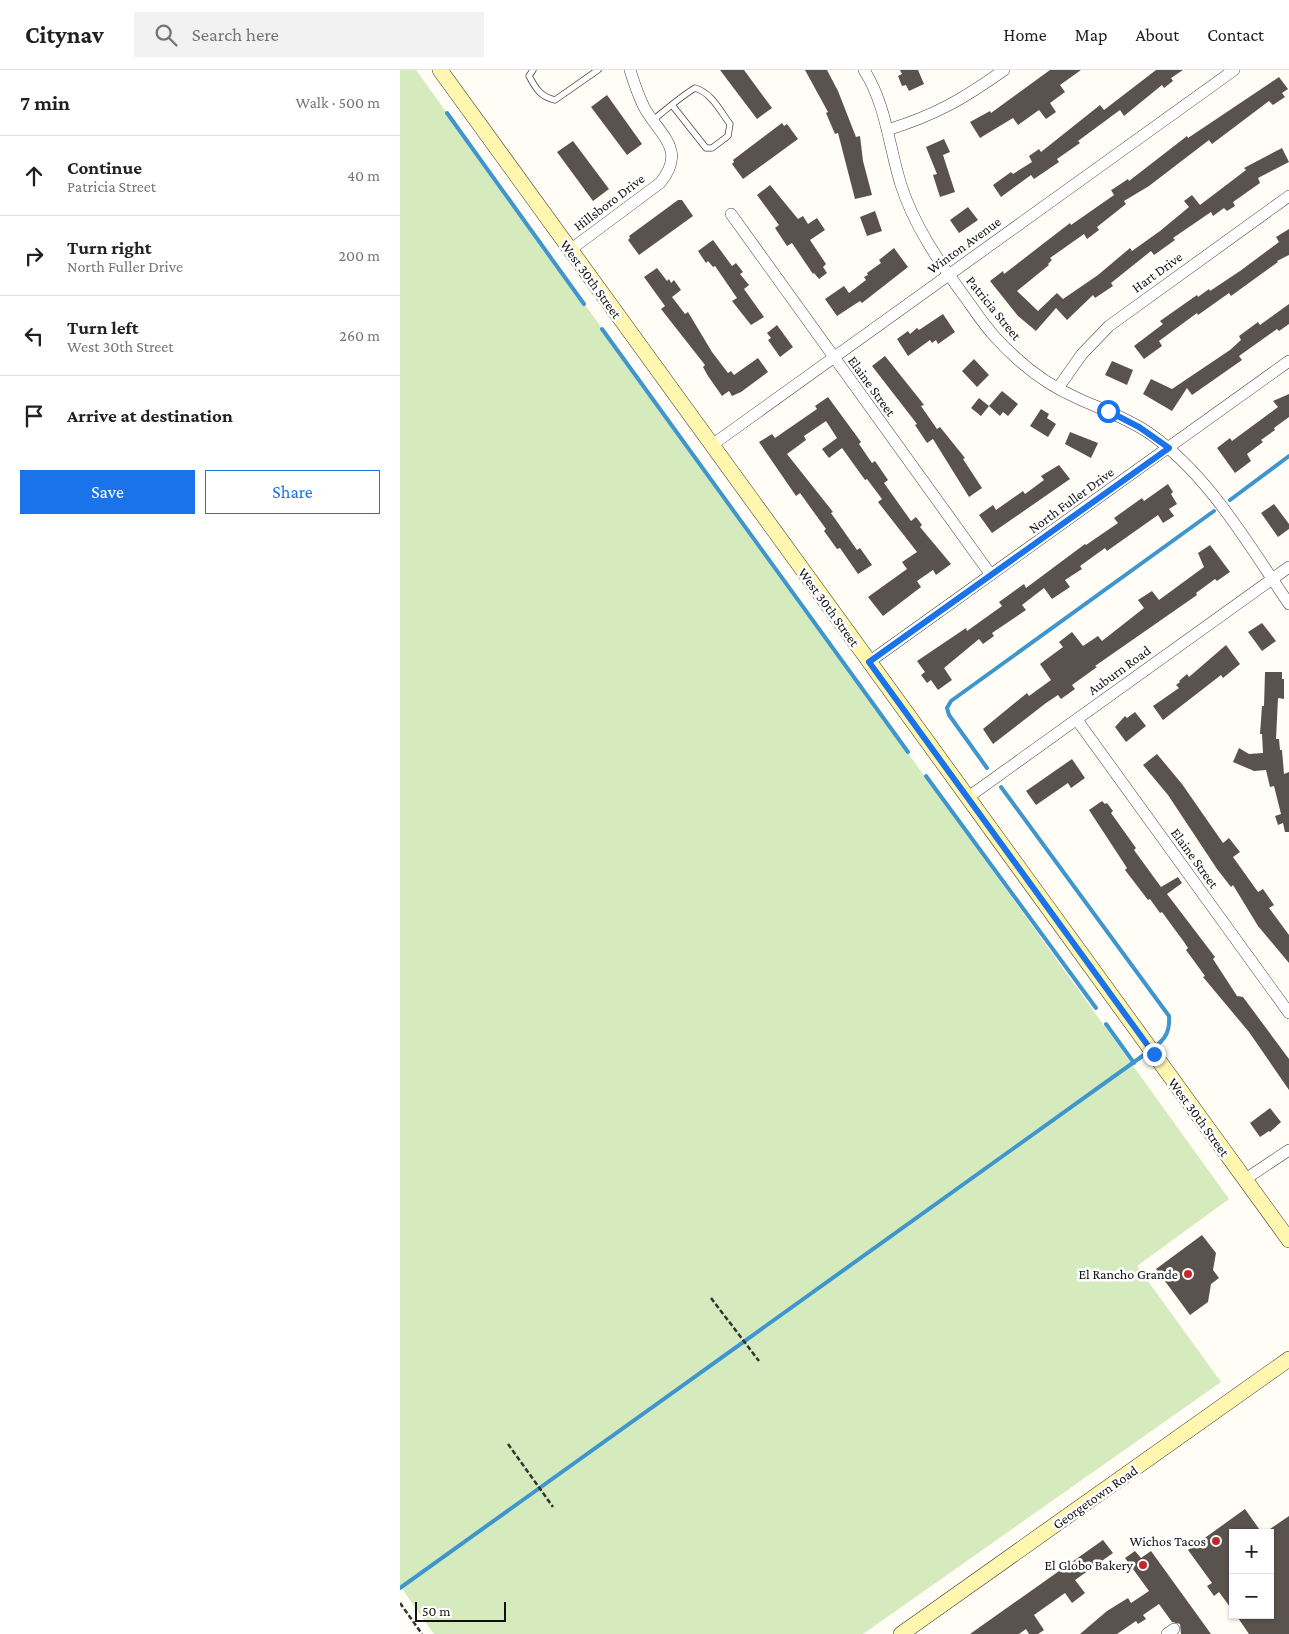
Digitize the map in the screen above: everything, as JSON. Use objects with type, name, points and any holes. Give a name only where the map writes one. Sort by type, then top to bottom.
[{"type":"street","name":"West 30th Street","points":[[440,70],[1289,1240]]},
{"type":"street","name":"Hillsboro Drive","points":[[570,250],[664,179],[669,168],[671,151],[665,134],[653,120],[636,89],[630,70]]},
{"type":"street","name":"Patricia Street","points":[[864,70],[878,100],[896,169],[909,207],[927,241],[949,275],[996,338],[1030,369],[1058,388],[1139,427],[1169,448],[1211,492],[1289,604]]},
{"type":"street","points":[[887,130],[944,110],[969,96],[1004,70]]},
{"type":"street","name":"Winton Avenue","points":[[712,445],[1234,70]]},
{"type":"street","name":"Hart Drive","points":[[1058,388],[1082,354],[1109,326],[1289,196]]},
{"type":"street","name":"Elaine Street","points":[[731,214],[991,575]]},
{"type":"street","name":"North Fuller Drive","points":[[869,662],[1289,361]]},
{"type":"street","name":"Auburn Road","points":[[968,798],[1289,568]]},
{"type":"street","name":"Elaine Street","points":[[1076,720],[1289,1013]]},
{"type":"street","points":[[1244,1180],[1289,1150]]},
{"type":"street","name":"Georgetown Road","points":[[900,1634],[1289,1359]]},
{"type":"lane","points":[[533,70],[529,76],[534,85],[544,98],[555,100],[598,70]]},
{"type":"lane","points":[[653,120],[672,105],[695,88],[703,90],[730,124],[728,136],[712,148],[706,148],[672,105]]},
{"type":"path","points":[[711,1298],[759,1361]]},
{"type":"path","points":[[508,1444],[553,1507]]},
{"type":"path","points":[[401,1604],[422,1634]]},
{"type":"green space","points":[[400,70],[416,70],[1229,1199],[1137,1266],[1221,1382],[863,1634],[434,1634],[400,1586]]},
{"type":"building","points":[[720,70],[744,70],[772,108],[757,119]]},
{"type":"building","points":[[805,70],[827,70],[838,91],[856,137],[860,136],[863,161],[872,195],[855,199],[838,133],[835,134],[826,113],[828,112]]},
{"type":"building","points":[[900,70],[918,70],[924,84],[909,91],[906,85],[902,86],[898,76],[902,74]]},
{"type":"building","points":[[1050,70],[1081,70],[1060,85],[1065,92],[1050,103],[1056,112],[1046,119],[1039,110],[1018,125],[1013,118],[980,138],[970,122],[990,111],[991,113]]},
{"type":"building","points":[[1156,70],[1183,70],[1171,78],[1173,81],[1164,88],[1162,85],[1124,116],[1120,110],[1078,141],[1080,143],[1057,159],[1059,162],[1034,179],[1031,175],[1001,197],[993,185],[1011,172],[1013,174],[1032,162],[1029,156],[1039,149],[1041,152],[1100,105],[1104,110]]},
{"type":"building","points":[[1279,77],[1288,89],[1282,93],[1285,97],[1273,105],[1269,101],[1212,144],[1209,140],[1149,186],[1124,201],[1126,204],[1097,227],[1099,230],[1087,239],[1084,234],[1050,258],[1052,260],[1049,265],[1017,291],[1038,311],[1057,293],[1063,299],[1098,275],[1130,248],[1132,251],[1160,231],[1189,207],[1184,201],[1192,195],[1200,205],[1246,170],[1244,168],[1282,148],[1289,162],[1258,178],[1260,183],[1233,202],[1235,206],[1227,211],[1224,208],[1213,216],[1211,212],[1173,238],[1175,240],[1154,255],[1151,251],[1111,283],[1113,286],[1095,298],[1093,295],[1067,320],[1056,308],[1036,331],[1018,316],[990,281],[1003,271],[1004,274],[1070,223],[1071,225],[1114,195],[1111,190],[1128,179],[1129,181],[1187,136],[1188,138]]},
{"type":"building","points":[[607,95],[642,144],[627,155],[591,107]]},
{"type":"building","points":[[782,123],[784,126],[787,124],[798,139],[743,179],[732,164],[733,160]]},
{"type":"building","points":[[944,139],[950,152],[943,155],[955,192],[940,197],[933,175],[937,174],[926,147]]},
{"type":"building","points":[[573,141],[609,189],[593,201],[557,152]]},
{"type":"building","points":[[770,185],[798,219],[803,216],[808,224],[817,218],[825,230],[810,240],[826,264],[823,267],[827,273],[819,279],[813,274],[792,243],[787,246],[775,228],[779,225],[757,195]]},
{"type":"building","points":[[678,200],[682,200],[693,216],[639,255],[628,240],[629,236]]},
{"type":"building","points":[[968,207],[978,220],[959,233],[950,220]]},
{"type":"building","points":[[875,211],[882,231],[867,236],[860,217]]},
{"type":"building","points":[[1289,229],[1289,255],[1277,261],[1231,296],[1229,293],[1198,315],[1197,313],[1159,341],[1162,346],[1144,359],[1134,346],[1163,324],[1160,321],[1197,295],[1198,297],[1209,289],[1210,291],[1240,271],[1279,242],[1276,237]]},
{"type":"building","points":[[713,240],[732,266],[736,263],[743,272],[740,274],[749,285],[744,289],[764,317],[751,325],[732,301],[737,298],[715,266],[713,267],[708,261],[706,263],[698,251]]},
{"type":"building","points":[[894,248],[908,267],[862,303],[860,301],[837,316],[825,299],[844,286],[849,293],[866,280],[864,277],[868,275],[867,273],[881,263],[879,260]]},
{"type":"building","points":[[657,268],[667,281],[669,279],[671,283],[674,280],[681,290],[672,297],[685,314],[688,312],[712,352],[728,373],[731,371],[734,375],[758,358],[768,372],[741,392],[732,396],[729,391],[722,396],[703,367],[705,365],[661,309],[665,306],[644,277]]},
{"type":"building","points":[[1289,304],[1289,324],[1279,331],[1277,329],[1239,356],[1242,360],[1192,395],[1187,388],[1172,411],[1143,394],[1151,379],[1172,389],[1230,350],[1241,340],[1239,336],[1258,322],[1260,325]]},
{"type":"building","points":[[943,314],[955,332],[938,344],[936,340],[932,343],[930,340],[908,356],[897,339],[908,331],[910,334],[917,328],[919,330]]},
{"type":"building","points":[[777,325],[793,347],[780,357],[768,340],[771,338],[767,333]]},
{"type":"building","points":[[885,356],[924,405],[921,406],[937,429],[940,427],[965,458],[963,459],[982,488],[969,497],[933,439],[927,443],[915,425],[917,424],[872,366]]},
{"type":"building","points":[[974,359],[989,375],[977,387],[962,371]]},
{"type":"building","points":[[1112,361],[1133,370],[1127,385],[1105,375]]},
{"type":"building","points":[[1002,391],[1018,404],[1008,416],[1003,412],[1000,416],[989,406]]},
{"type":"building","points":[[1289,394],[1289,417],[1274,428],[1275,430],[1261,440],[1263,442],[1247,454],[1251,461],[1235,473],[1217,448],[1230,438],[1232,441],[1278,407],[1273,401]]},
{"type":"building","points":[[828,397],[861,442],[859,444],[872,463],[875,461],[888,480],[884,483],[911,521],[916,517],[922,525],[920,527],[951,564],[936,575],[933,570],[917,581],[921,587],[883,616],[868,597],[907,569],[902,562],[917,552],[878,502],[882,499],[867,479],[865,480],[842,448],[829,458],[822,449],[837,438],[826,421],[804,436],[806,440],[787,454],[833,512],[831,513],[857,550],[860,548],[872,565],[858,574],[840,548],[837,549],[824,531],[826,529],[800,493],[796,496],[759,442],[772,434],[775,438],[817,409],[815,406]]},
{"type":"building","points":[[979,398],[989,406],[981,416],[971,408]]},
{"type":"building","points":[[1041,409],[1049,414],[1047,418],[1056,424],[1048,437],[1030,426]]},
{"type":"building","points":[[1070,432],[1098,443],[1091,458],[1065,444]]},
{"type":"building","points":[[1059,465],[1070,479],[992,533],[979,515],[993,505],[996,510],[1023,491],[1025,494],[1044,480],[1041,476]]},
{"type":"building","points":[[1168,484],[1177,504],[1169,509],[1174,516],[1163,523],[1158,515],[1107,551],[1105,548],[1080,566],[1082,569],[1065,580],[1070,587],[1052,599],[1044,588],[1022,605],[1026,610],[992,633],[994,636],[983,644],[979,639],[944,668],[952,680],[938,690],[931,680],[927,683],[921,675],[925,672],[917,661],[966,628],[967,631],[1002,606],[999,602],[1024,584],[1026,588],[1085,544],[1118,523],[1114,518],[1142,498],[1144,501]]},
{"type":"building","points":[[1274,504],[1289,524],[1289,529],[1278,537],[1261,513]]},
{"type":"building","points":[[1210,545],[1230,572],[1217,581],[1215,579],[1196,593],[1197,595],[1095,666],[1097,667],[1072,685],[1075,689],[1061,699],[1058,695],[1046,703],[993,744],[983,729],[1027,693],[1029,696],[1051,680],[1040,664],[1063,647],[1059,642],[1072,632],[1083,646],[1098,636],[1102,641],[1144,608],[1138,600],[1152,591],[1159,600],[1204,567],[1198,553]]},
{"type":"building","points":[[1262,623],[1276,641],[1262,651],[1248,632]]},
{"type":"building","points":[[1226,645],[1240,664],[1223,678],[1221,675],[1163,720],[1153,706],[1179,688],[1176,685],[1179,681],[1187,674],[1189,677]]},
{"type":"building","points":[[1265,672],[1282,672],[1282,679],[1284,679],[1284,699],[1278,698],[1276,739],[1279,739],[1280,750],[1282,750],[1284,774],[1289,772],[1289,832],[1285,832],[1283,823],[1278,825],[1275,816],[1281,814],[1274,786],[1270,787],[1266,770],[1254,771],[1233,762],[1239,748],[1249,754],[1263,753],[1262,734],[1260,734],[1262,706],[1264,706]]},
{"type":"building","points":[[1135,712],[1146,726],[1126,742],[1115,727],[1125,716],[1127,718]]},
{"type":"building","points":[[1157,754],[1182,784],[1223,843],[1229,838],[1240,852],[1233,857],[1258,892],[1263,889],[1274,905],[1269,908],[1289,935],[1289,963],[1258,926],[1233,885],[1231,887],[1217,869],[1168,795],[1143,765]]},
{"type":"building","points":[[1072,759],[1085,778],[1071,788],[1068,783],[1036,805],[1026,791]]},
{"type":"building","points":[[1102,801],[1105,804],[1107,803],[1113,811],[1111,813],[1136,848],[1134,850],[1161,887],[1178,877],[1182,883],[1167,894],[1215,957],[1213,959],[1237,996],[1243,997],[1289,1059],[1289,1090],[1249,1032],[1203,977],[1205,976],[1186,950],[1188,948],[1162,912],[1160,913],[1150,899],[1148,900],[1125,870],[1127,868],[1089,810]]},
{"type":"building","points":[[1270,1108],[1281,1122],[1270,1132],[1260,1137],[1250,1123]]},
{"type":"building","name":"El Rancho Grande","points":[[1202,1235],[1216,1253],[1213,1270],[1219,1278],[1211,1284],[1208,1302],[1190,1315],[1156,1269]]},
{"type":"building","points":[[1245,1509],[1259,1529],[1229,1529],[1229,1606],[1219,1592],[1214,1596],[1207,1586],[1212,1583],[1188,1550]]},
{"type":"building","points":[[1289,1516],[1289,1634],[1249,1634],[1239,1619],[1274,1619],[1274,1529],[1270,1529]]},
{"type":"building","points":[[1103,1540],[1113,1553],[1075,1580],[1085,1593],[1072,1603],[1065,1593],[1034,1615],[1044,1630],[1038,1634],[1029,1634],[1026,1629],[1019,1634],[970,1634]]},
{"type":"building","points":[[1135,1551],[1141,1558],[1151,1551],[1211,1634],[1181,1634],[1180,1624],[1172,1622],[1159,1604],[1143,1615],[1146,1619],[1138,1624],[1136,1621],[1117,1634],[1080,1634],[1107,1611],[1128,1598],[1131,1603],[1149,1591],[1125,1558]]},
{"type":"waterway","points":[[447,113],[584,304]]},
{"type":"waterway","points":[[602,329],[908,752]]},
{"type":"waterway","points":[[1230,500],[1289,456]]},
{"type":"waterway","points":[[987,768],[949,715],[947,708],[951,701],[1214,511]]},
{"type":"waterway","points":[[926,776],[1096,1008]]},
{"type":"waterway","points":[[1001,787],[1169,1016],[1169,1026],[1166,1034],[1153,1048]]},
{"type":"waterway","points":[[1106,1024],[1134,1063]]},
{"type":"waterway","points":[[400,1588],[1148,1052]]},
{"type":"place","name":"El Rancho Grande","points":[[1188,1274]]},
{"type":"place","name":"Wichos Tacos","points":[[1216,1541]]},
{"type":"place","name":"El Globo Bakery","points":[[1143,1565]]},
{"type":"route","points":[[1108,411],[1150,433],[1169,448],[869,662],[1154,1054]]}]
